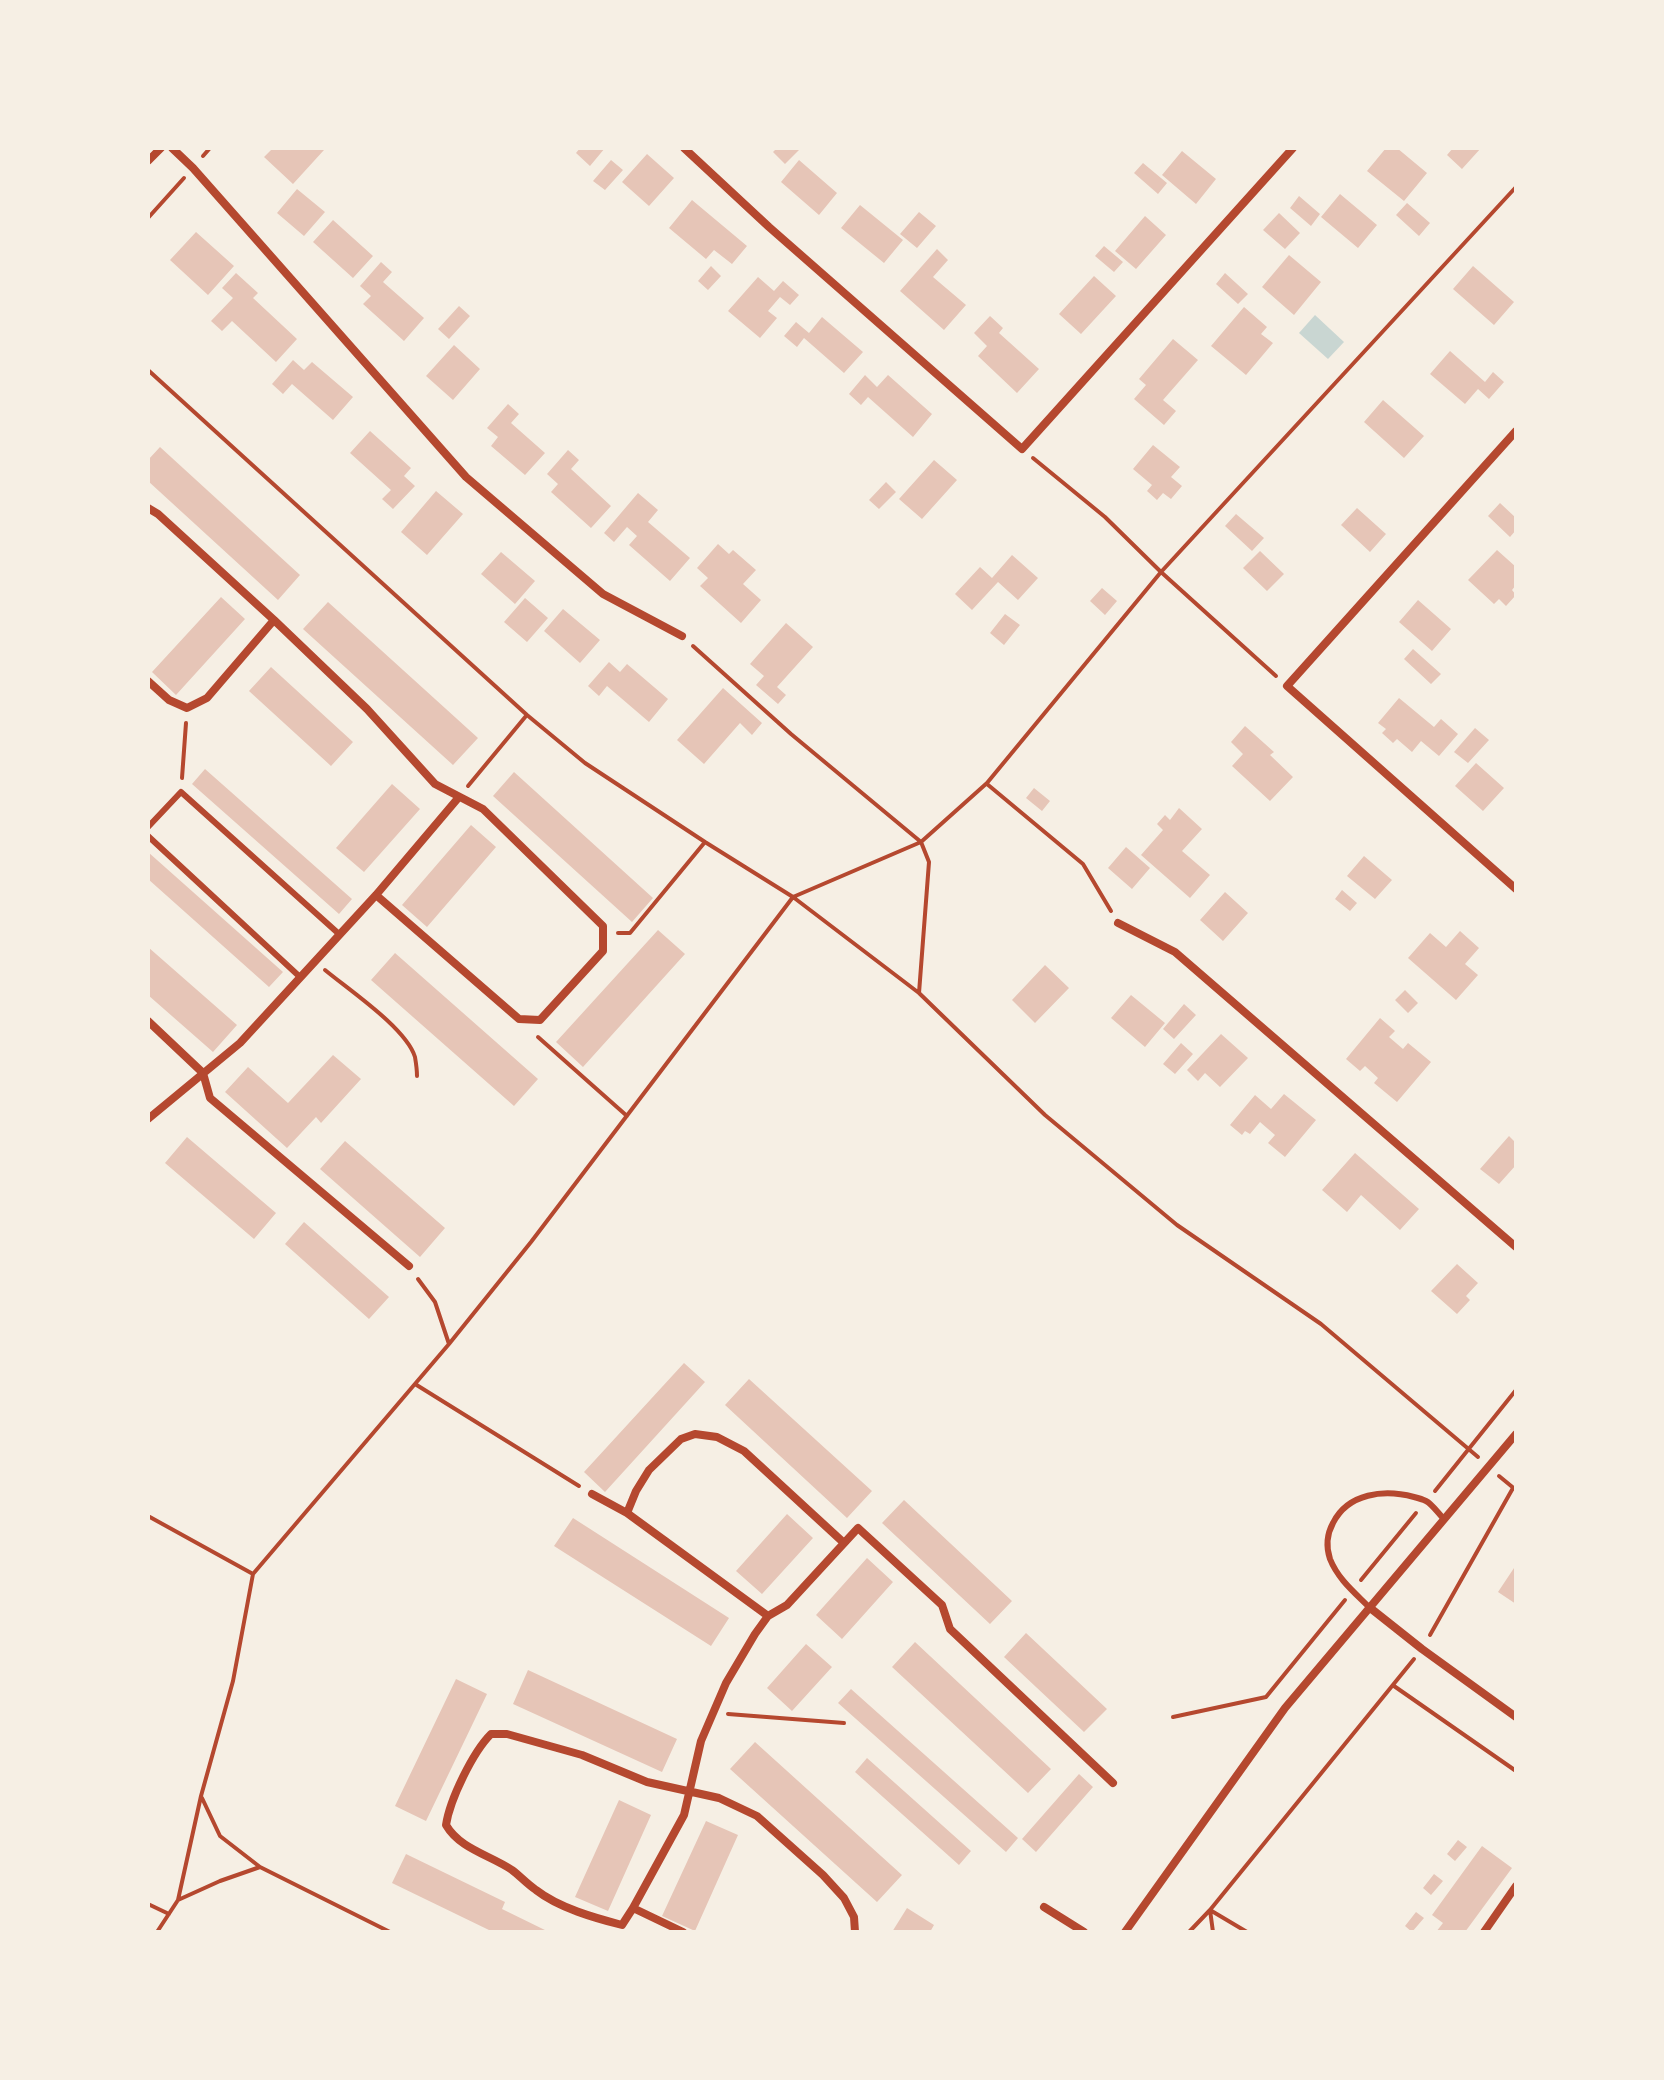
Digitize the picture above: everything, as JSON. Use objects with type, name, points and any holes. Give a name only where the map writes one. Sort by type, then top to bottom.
[{"type":"street","points":[[148,161],[161,148]]},
{"type":"street","points":[[172,148],[466,477],[603,594],[682,636]]},
{"type":"street","points":[[684,148],[769,227],[1022,449],[1293,148]]},
{"type":"street","points":[[1516,431],[1287,686],[1516,889]]},
{"type":"street","points":[[148,508],[274,620],[367,709],[435,784],[483,809],[603,926],[603,951],[540,1020],[519,1019],[376,895]]},
{"type":"street","points":[[148,681],[169,700],[187,708],[207,698],[274,620]]},
{"type":"street","points":[[148,1119],[240,1043],[376,895],[459,797]]},
{"type":"street","points":[[1118,923],[1175,952],[1516,1247]]},
{"type":"street","points":[[148,1021],[203,1073],[210,1098],[409,1266]]},
{"type":"street","points":[[627,1513],[649,1470],[681,1439],[695,1434],[717,1437],[744,1451],[844,1543]]},
{"type":"street","points":[[1125,1932],[1285,1708],[1516,1434]]},
{"type":"street","points":[[592,1494],[627,1513],[768,1616]]},
{"type":"street","points":[[855,1932],[854,1917],[844,1898],[757,1816],[719,1798],[689,1792],[647,1782],[582,1755],[507,1734],[491,1734],[480,1745],[448,1810],[446,1825],[451,1835],[467,1846],[513,1870],[538,1892],[587,1916],[622,1925],[684,1815],[689,1792],[701,1741],[726,1683],[755,1634],[768,1616],[787,1605],[858,1528],[942,1605],[950,1629],[1113,1783]]},
{"type":"street","points":[[1369,1607],[1516,1717]]},
{"type":"street","points":[[1484,1932],[1516,1886]]},
{"type":"street","points":[[1044,1907],[1084,1932]]},
{"type":"street","points":[[633,1908],[683,1932]]},
{"type":"lane","points":[[148,827],[181,792],[339,934]]},
{"type":"lane","points":[[148,836],[300,977]]},
{"type":"lane","points":[[1369,1607],[1342,1580],[1330,1559],[1327,1545],[1337,1515],[1350,1502],[1384,1493],[1427,1501],[1443,1518]]},
{"type":"path","points":[[148,218],[210,148]]},
{"type":"path","points":[[157,1932],[178,1900],[201,1796],[233,1681],[253,1574],[449,1344],[627,1117],[793,897],[921,842],[987,783],[1161,572],[1516,187]]},
{"type":"path","points":[[148,370],[527,715],[585,763],[793,897],[919,993],[1045,1115],[1165,1215],[1321,1324],[1514,1489],[1422,1649],[1189,1932]]},
{"type":"path","points":[[1022,449],[1105,517],[1287,686]]},
{"type":"path","points":[[682,636],[791,734],[921,842],[929,862],[919,993]]},
{"type":"path","points":[[181,792],[187,708]]},
{"type":"path","points":[[459,797],[527,715]]},
{"type":"path","points":[[987,783],[1083,864],[1118,923]]},
{"type":"path","points":[[603,934],[630,933],[705,842]]},
{"type":"path","points":[[314,962],[402,1035],[414,1056],[417,1076]]},
{"type":"path","points":[[519,1019],[627,1117]]},
{"type":"path","points":[[409,1266],[435,1302],[449,1344]]},
{"type":"path","points":[[415,1384],[592,1494]]},
{"type":"path","points":[[148,1516],[253,1574]]},
{"type":"path","points":[[1394,1686],[1516,1771]]},
{"type":"path","points":[[713,1713],[844,1723]]},
{"type":"path","points":[[201,1796],[220,1836],[260,1867],[390,1932]]},
{"type":"path","points":[[178,1900],[260,1867]]},
{"type":"path","points":[[148,1904],[169,1914]]},
{"type":"path","points":[[1210,1910],[1213,1932]]},
{"type":"path","points":[[1210,1910],[1247,1932]]},
{"type":"shaded area","points":[[1315,315],[1344,342],[1328,359],[1299,333]]},
{"type":"building","points":[[273,148],[324,150],[293,184],[264,157]]},
{"type":"building","points":[[580,148],[605,148],[590,166],[576,153]]},
{"type":"building","points":[[777,148],[801,148],[785,164],[773,152]]},
{"type":"building","points":[[1386,148],[1397,148],[1427,173],[1404,201],[1367,171]]},
{"type":"building","points":[[1453,148],[1481,148],[1462,169],[1447,155]]},
{"type":"building","points":[[1182,151],[1216,179],[1196,204],[1162,175]]},
{"type":"building","points":[[647,154],[674,178],[649,206],[622,182]]},
{"type":"building","points":[[611,160],[623,170],[605,190],[593,181]]},
{"type":"building","points":[[799,160],[837,193],[819,215],[781,182]]},
{"type":"building","points":[[1143,163],[1167,183],[1158,194],[1134,173]]},
{"type":"building","points":[[297,189],[325,212],[304,236],[277,213]]},
{"type":"building","points":[[1340,194],[1377,225],[1358,248],[1321,217]]},
{"type":"building","points":[[1299,196],[1320,214],[1311,226],[1290,208]]},
{"type":"building","points":[[692,200],[747,246],[732,264],[714,250],[706,259],[669,228]]},
{"type":"building","points":[[1407,203],[1430,223],[1419,236],[1396,215]]},
{"type":"building","points":[[860,205],[903,240],[884,263],[841,228]]},
{"type":"building","points":[[919,212],[936,226],[917,248],[900,234]]},
{"type":"building","points":[[1279,213],[1300,233],[1285,249],[1263,230]]},
{"type":"building","points":[[1145,216],[1166,235],[1136,269],[1115,251]]},
{"type":"building","points":[[333,220],[373,256],[353,278],[313,242]]},
{"type":"building","points":[[196,232],[234,266],[208,295],[170,260]]},
{"type":"building","points":[[1104,246],[1123,262],[1114,272],[1095,256]]},
{"type":"building","points":[[937,249],[948,260],[933,277],[966,305],[944,330],[900,291]]},
{"type":"building","points":[[1289,255],[1321,282],[1294,315],[1262,287]]},
{"type":"building","points":[[381,262],[392,272],[383,282],[424,318],[404,341],[363,304],[371,296],[360,286]]},
{"type":"building","points":[[711,266],[721,276],[708,290],[698,281]]},
{"type":"building","points":[[1473,266],[1514,302],[1494,325],[1453,289]]},
{"type":"building","points":[[236,273],[258,293],[253,298],[297,339],[276,362],[232,321],[222,331],[211,321],[233,298],[222,288]]},
{"type":"building","points":[[1225,273],[1248,294],[1238,304],[1216,284]]},
{"type":"building","points":[[1094,276],[1116,296],[1081,334],[1059,314]]},
{"type":"building","points":[[758,277],[774,291],[783,281],[799,295],[790,305],[780,297],[768,311],[777,318],[760,338],[728,311]]},
{"type":"building","points":[[459,306],[470,316],[449,339],[438,329]]},
{"type":"building","points":[[1244,307],[1267,327],[1261,334],[1273,343],[1246,375],[1211,346]]},
{"type":"building","points":[[990,316],[1003,328],[999,333],[1039,369],[1017,393],[978,356],[987,346],[974,333]]},
{"type":"building","points":[[822,317],[863,352],[844,373],[804,338],[797,347],[784,336],[796,322],[809,333]]},
{"type":"building","points":[[1173,339],[1198,360],[1163,400],[1176,411],[1164,425],[1134,399],[1146,385],[1139,379]]},
{"type":"building","points":[[454,345],[480,369],[453,400],[426,376]]},
{"type":"building","points":[[1450,351],[1485,382],[1493,372],[1504,382],[1489,399],[1478,389],[1465,404],[1430,374]]},
{"type":"building","points":[[293,360],[304,370],[312,362],[353,397],[333,420],[292,384],[283,394],[272,384]]},
{"type":"building","points":[[865,375],[877,387],[888,375],[932,414],[913,437],[868,397],[861,405],[849,394]]},
{"type":"building","points":[[1383,400],[1424,436],[1404,458],[1364,422]]},
{"type":"building","points":[[508,404],[519,414],[511,423],[545,453],[525,475],[491,446],[498,437],[487,428]]},
{"type":"building","points":[[370,431],[411,468],[404,476],[415,486],[393,509],[382,499],[391,490],[350,453]]},
{"type":"building","points":[[1153,445],[1180,467],[1171,477],[1182,486],[1171,499],[1163,493],[1157,500],[1147,491],[1152,485],[1133,469]]},
{"type":"building","points":[[160,447],[300,575],[278,600],[148,481],[148,460]]},
{"type":"building","points":[[568,450],[579,460],[571,469],[611,506],[591,528],[551,492],[558,484],[547,474]]},
{"type":"building","points":[[934,460],[957,480],[922,519],[899,499]]},
{"type":"building","points":[[886,482],[896,492],[879,509],[869,500]]},
{"type":"building","points":[[436,491],[463,514],[427,555],[401,532]]},
{"type":"building","points":[[638,493],[658,510],[648,522],[690,558],[670,581],[629,545],[637,536],[627,527],[614,542],[604,533]]},
{"type":"building","points":[[1500,503],[1516,518],[1516,530],[1510,537],[1488,516]]},
{"type":"building","points":[[1357,508],[1386,534],[1370,552],[1341,525]]},
{"type":"building","points":[[1236,514],[1264,538],[1252,551],[1225,526]]},
{"type":"building","points":[[718,544],[729,554],[733,550],[756,570],[743,584],[761,600],[741,623],[700,586],[708,578],[697,568]]},
{"type":"building","points":[[1497,550],[1516,567],[1516,585],[1512,590],[1516,595],[1506,606],[1499,599],[1494,604],[1468,580]]},
{"type":"building","points":[[1260,551],[1284,574],[1267,591],[1243,568]]},
{"type":"building","points":[[501,552],[535,581],[515,604],[481,574]]},
{"type":"building","points":[[1012,555],[1038,578],[1018,600],[998,582],[972,610],[955,594],[980,567],[992,578]]},
{"type":"building","points":[[1102,588],[1117,601],[1105,615],[1090,601]]},
{"type":"building","points":[[221,597],[245,619],[176,695],[152,672]]},
{"type":"building","points":[[525,598],[548,618],[527,642],[504,622]]},
{"type":"building","points":[[1418,600],[1451,629],[1432,651],[1399,622]]},
{"type":"building","points":[[328,602],[478,738],[453,765],[303,629]]},
{"type":"building","points":[[563,609],[600,640],[580,663],[544,631]]},
{"type":"building","points":[[1005,614],[1020,625],[1004,645],[990,633]]},
{"type":"building","points":[[786,623],[813,647],[777,687],[786,695],[778,704],[756,685],[764,676],[750,664]]},
{"type":"building","points":[[1413,649],[1441,674],[1431,684],[1404,659]]},
{"type":"building","points":[[609,662],[620,672],[627,664],[668,699],[649,722],[607,686],[599,696],[588,686]]},
{"type":"building","points":[[271,667],[353,742],[331,766],[249,691]]},
{"type":"building","points":[[723,688],[762,723],[752,735],[740,723],[704,764],[677,740]]},
{"type":"building","points":[[1399,698],[1434,727],[1441,719],[1458,734],[1439,756],[1421,741],[1412,752],[1397,739],[1393,743],[1382,733],[1386,729],[1378,723]]},
{"type":"building","points":[[1245,726],[1274,752],[1270,755],[1293,777],[1270,801],[1232,766],[1243,754],[1231,742]]},
{"type":"building","points":[[1475,728],[1489,740],[1468,763],[1454,752]]},
{"type":"building","points":[[1476,763],[1504,788],[1483,811],[1455,786]]},
{"type":"building","points":[[205,769],[352,899],[339,914],[192,784]]},
{"type":"building","points":[[514,772],[653,898],[632,922],[493,796]]},
{"type":"building","points":[[392,784],[420,809],[364,872],[336,848]]},
{"type":"building","points":[[1034,788],[1050,801],[1042,811],[1026,798]]},
{"type":"building","points":[[1179,808],[1202,829],[1182,851],[1210,875],[1190,898],[1141,855],[1163,830],[1157,824],[1165,815],[1170,820]]},
{"type":"building","points":[[471,825],[496,847],[427,927],[402,905]]},
{"type":"building","points":[[1126,847],[1150,868],[1132,889],[1108,868]]},
{"type":"building","points":[[148,852],[283,972],[269,987],[148,879]]},
{"type":"building","points":[[1364,856],[1392,880],[1375,899],[1347,876]]},
{"type":"building","points":[[1342,890],[1357,903],[1350,911],[1335,899]]},
{"type":"building","points":[[1225,892],[1248,913],[1223,941],[1200,920]]},
{"type":"building","points":[[658,930],[685,954],[583,1067],[556,1042]]},
{"type":"building","points":[[1460,931],[1479,948],[1465,964],[1478,975],[1456,1000],[1408,958],[1430,933],[1446,947]]},
{"type":"building","points":[[148,947],[237,1025],[213,1052],[148,995]]},
{"type":"building","points":[[395,953],[538,1079],[514,1106],[371,980]]},
{"type":"building","points":[[1045,965],[1069,988],[1035,1023],[1012,1000]]},
{"type":"building","points":[[1405,990],[1418,1003],[1408,1013],[1395,1000]]},
{"type":"building","points":[[1131,995],[1165,1023],[1145,1047],[1111,1018]]},
{"type":"building","points":[[1184,1004],[1196,1015],[1174,1039],[1163,1029]]},
{"type":"building","points":[[1380,1018],[1395,1031],[1389,1037],[1403,1049],[1408,1043],[1431,1062],[1397,1102],[1374,1083],[1378,1078],[1365,1066],[1360,1071],[1346,1059]]},
{"type":"building","points":[[1221,1034],[1248,1058],[1220,1087],[1205,1073],[1198,1081],[1187,1070]]},
{"type":"building","points":[[1181,1043],[1193,1054],[1175,1074],[1163,1064]]},
{"type":"building","points":[[333,1055],[361,1079],[321,1123],[316,1117],[287,1148],[225,1092],[248,1067],[288,1103]]},
{"type":"building","points":[[1284,1094],[1316,1120],[1285,1157],[1268,1143],[1275,1135],[1260,1122],[1250,1134],[1245,1131],[1242,1135],[1230,1125],[1255,1095],[1271,1109]]},
{"type":"building","points":[[1509,1136],[1516,1143],[1516,1165],[1499,1184],[1480,1169]]},
{"type":"building","points":[[187,1137],[276,1213],[254,1239],[165,1163]]},
{"type":"building","points":[[345,1141],[445,1228],[420,1257],[320,1169]]},
{"type":"building","points":[[1355,1153],[1419,1209],[1400,1230],[1361,1195],[1347,1212],[1322,1190]]},
{"type":"building","points":[[304,1222],[389,1297],[369,1319],[285,1244]]},
{"type":"building","points":[[1457,1264],[1478,1283],[1466,1296],[1470,1300],[1457,1314],[1431,1291]]},
{"type":"building","points":[[684,1363],[705,1382],[605,1492],[584,1472]]},
{"type":"building","points":[[749,1379],[872,1491],[847,1518],[725,1405]]},
{"type":"building","points":[[904,1500],[1012,1601],[990,1624],[882,1523]]},
{"type":"building","points":[[787,1514],[813,1538],[762,1594],[736,1571]]},
{"type":"building","points":[[573,1518],[729,1618],[711,1646],[554,1546]]},
{"type":"building","points":[[867,1558],[893,1582],[842,1639],[816,1615]]},
{"type":"building","points":[[1516,1565],[1516,1604],[1498,1592]]},
{"type":"building","points":[[1026,1633],[1107,1709],[1084,1732],[1004,1657]]},
{"type":"building","points":[[915,1642],[1051,1769],[1028,1793],[892,1667]]},
{"type":"building","points":[[806,1644],[832,1667],[792,1711],[767,1688]]},
{"type":"building","points":[[528,1670],[677,1739],[662,1772],[513,1704]]},
{"type":"building","points":[[456,1679],[487,1694],[426,1821],[395,1806]]},
{"type":"building","points":[[851,1689],[1018,1838],[1006,1852],[838,1703]]},
{"type":"building","points":[[755,1742],[902,1875],[877,1902],[730,1769]]},
{"type":"building","points":[[867,1758],[971,1851],[959,1865],[855,1772]]},
{"type":"building","points":[[1079,1774],[1093,1787],[1036,1852],[1022,1839]]},
{"type":"building","points":[[619,1800],[651,1815],[608,1911],[575,1897]]},
{"type":"building","points":[[706,1821],[738,1835],[695,1931],[662,1916]]},
{"type":"building","points":[[1458,1840],[1467,1847],[1455,1861],[1447,1854]]},
{"type":"building","points":[[1482,1846],[1512,1868],[1465,1932],[1436,1932],[1443,1923],[1432,1915]]},
{"type":"building","points":[[406,1854],[505,1902],[502,1909],[549,1932],[491,1932],[392,1883]]},
{"type":"building","points":[[1434,1874],[1443,1881],[1431,1895],[1423,1888]]},
{"type":"building","points":[[907,1908],[934,1925],[930,1932],[892,1932]]},
{"type":"building","points":[[1416,1912],[1424,1918],[1412,1932],[1405,1926]]}]
